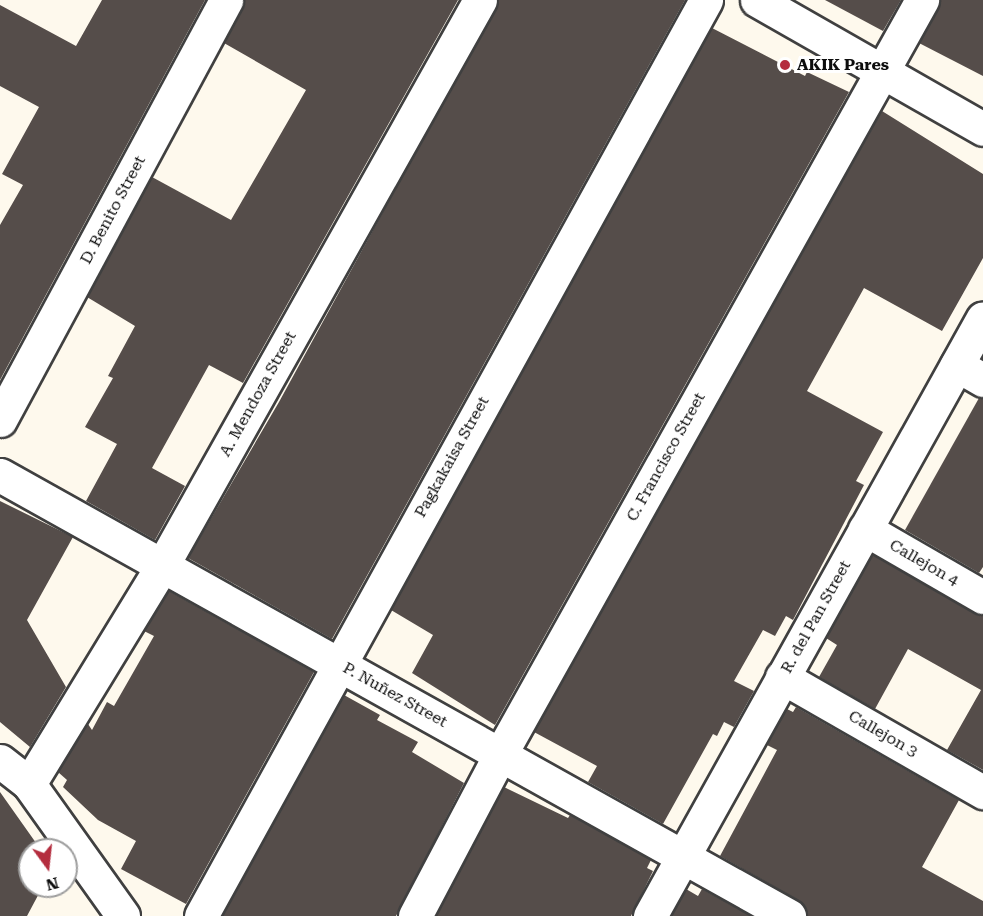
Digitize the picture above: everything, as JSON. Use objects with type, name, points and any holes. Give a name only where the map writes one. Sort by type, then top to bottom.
[{"type":"street","name":"D. Benito Street","points":[[0,420],[226,0]]},
{"type":"street","name":"A. Mendoza Street","points":[[29,784],[162,566],[480,0]]},
{"type":"street","name":"Pagkakaisa Street","points":[[201,916],[338,663],[706,0]]},
{"type":"street","points":[[757,0],[983,129]]},
{"type":"street","name":"C. Francisco Street","points":[[415,916],[501,753],[922,0]]},
{"type":"street","name":"R. del Pan Street","points":[[650,916],[865,529],[970,373],[983,318]]},
{"type":"street","name":"P. Nuñez Street","points":[[0,474],[684,855],[789,916]]},
{"type":"street","name":"Callejon 4","points":[[865,529],[983,597]]},
{"type":"street","name":"Callejon 3","points":[[782,677],[983,792]]},
{"type":"street","points":[[0,761],[29,784],[123,916]]},
{"type":"building","points":[[102,0],[205,0],[0,380],[0,225],[23,185],[2,174],[39,107],[0,86],[0,5],[76,46]]},
{"type":"building","points":[[245,0],[458,0],[243,383],[209,365],[152,468],[185,486],[155,540],[86,501],[117,444],[85,427],[113,378],[108,376],[135,326],[87,297],[152,177],[231,220],[306,90],[224,43]]},
{"type":"building","points":[[499,0],[685,0],[332,639],[188,558],[279,402]]},
{"type":"building","points":[[825,0],[901,0],[883,31]]},
{"type":"building","points":[[941,0],[983,0],[983,76],[919,43]]},
{"type":"building","points":[[712,28],[805,76],[807,72],[849,92],[495,725],[412,673],[433,635],[391,610]]},
{"type":"building","points":[[882,111],[983,174],[983,258],[942,331],[864,288],[807,391],[883,432],[856,481],[864,485],[793,620],[786,616],[775,636],[763,630],[734,681],[754,691],[734,727],[724,722],[717,736],[713,734],[663,824],[588,782],[597,766],[534,732]]},
{"type":"building","points":[[979,398],[983,399],[983,567],[979,573],[905,530]]},
{"type":"building","points":[[0,501],[73,537],[27,620],[66,687],[30,747],[0,722]]},
{"type":"building","points":[[873,555],[983,616],[983,770],[947,750],[981,690],[908,649],[875,709],[819,677],[837,645],[826,638]]},
{"type":"building","points":[[169,591],[314,672],[186,904],[121,869],[136,841],[98,820],[63,787],[67,780],[58,772],[88,724],[92,730],[107,702],[114,706],[154,636],[144,631]]},
{"type":"building","points":[[344,695],[380,715],[377,720],[418,742],[412,752],[464,783],[396,916],[222,916]]},
{"type":"building","points":[[796,707],[959,800],[922,867],[983,901],[983,916],[808,916],[798,900],[720,856],[777,750],[767,745],[787,709],[793,712]]},
{"type":"building","points":[[504,787],[568,818],[570,815],[651,860],[647,868],[653,871],[631,916],[436,916]]},
{"type":"building","points":[[0,792],[33,838],[18,838],[18,898],[37,898],[27,916],[0,916]]},
{"type":"building","points":[[686,889],[698,896],[702,889],[751,916],[671,916]]},
{"type":"place","name":"AKIK Pares","points":[[785,65]]}]
